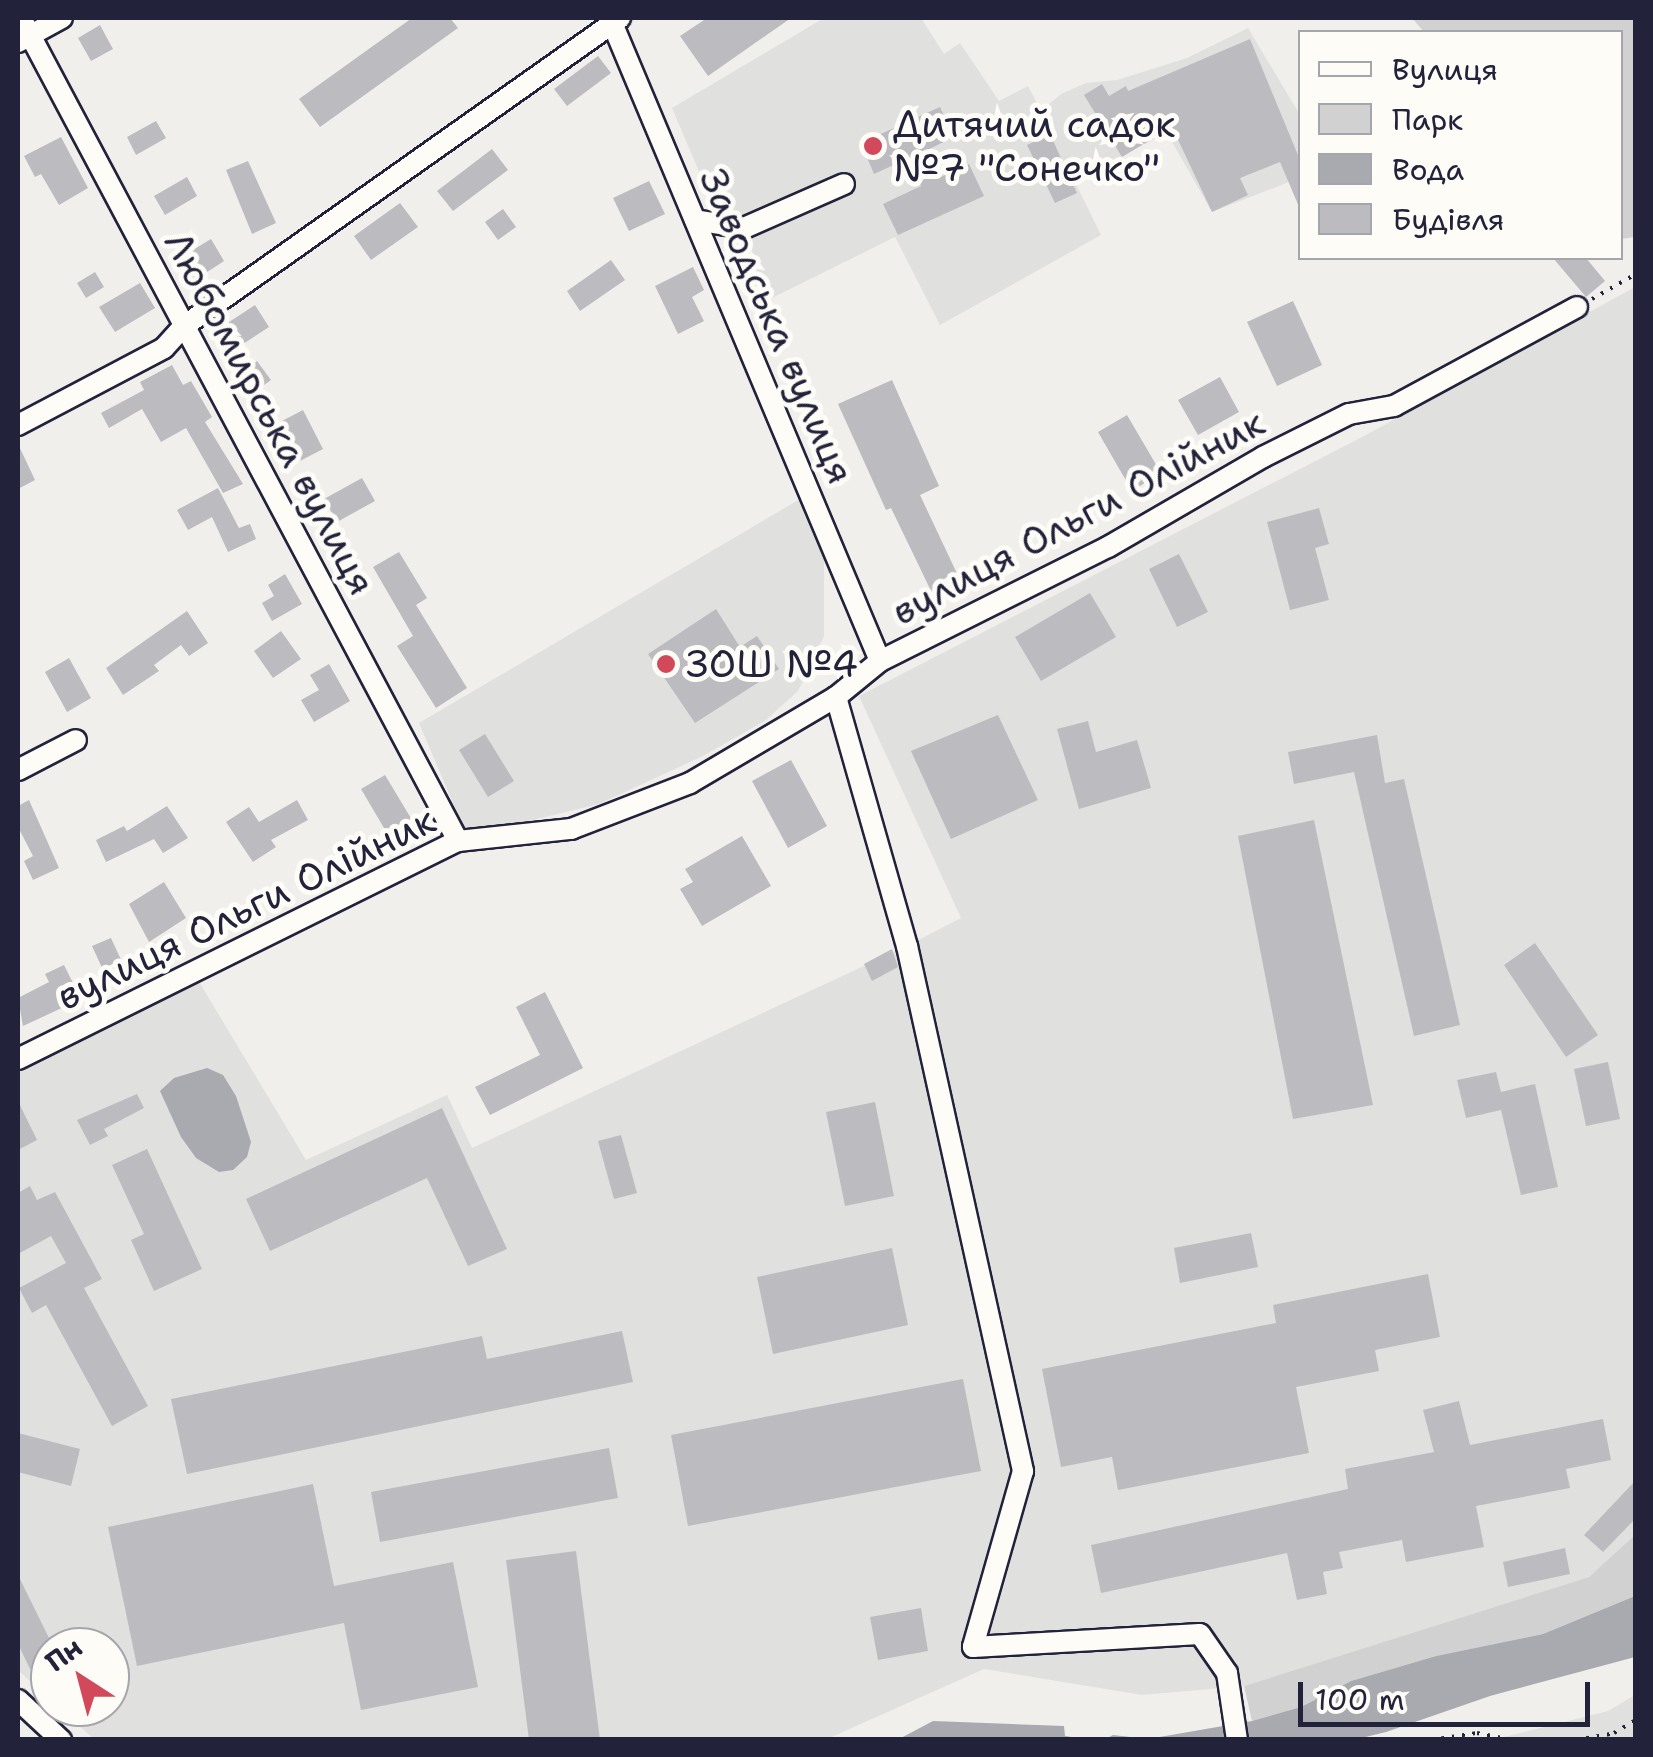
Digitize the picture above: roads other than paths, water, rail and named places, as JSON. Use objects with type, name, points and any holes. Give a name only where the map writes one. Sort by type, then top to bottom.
[{"type":"street","name":"Любомирська вулиця","points":[[21,18],[25,40],[184,326],[458,841]]},
{"type":"street","points":[[25,40],[62,18]]},
{"type":"street","points":[[18,424],[164,348],[184,326],[614,19]]},
{"type":"street","name":"Заводська вулиця","points":[[614,19],[880,662]]},
{"type":"street","points":[[695,220],[744,228],[844,184]]},
{"type":"street","name":"вулиця Ольги Олійник","points":[[18,1058],[458,841],[571,829],[690,783],[836,697],[880,662],[1108,547],[1263,457],[1348,414],[1394,406],[1577,308]]},
{"type":"street","points":[[836,697],[906,946],[1023,1471],[973,1647],[1200,1634],[1227,1672],[1237,1740]]},
{"type":"street","points":[[18,770],[76,740]]},
{"type":"street","points":[[18,1700],[61,1740]]},
{"type":"water","points":[[207,1068],[223,1075],[236,1096],[251,1142],[247,1157],[233,1170],[219,1172],[196,1158],[181,1137],[160,1091],[174,1078]]},
{"type":"water","points":[[1635,1596],[1635,1657],[1490,1696],[1386,1732],[1353,1740],[1104,1740],[1113,1735],[1148,1739],[1252,1721],[1301,1707],[1351,1681],[1436,1656],[1543,1634]]},
{"type":"water","points":[[933,1721],[1064,1726],[1065,1736],[1085,1739],[899,1739]]},
{"type":"place","name":"Дитячий садок №7 \"Сонечко\"","points":[[873,146]]},
{"type":"place","name":"ЗОШ №4","points":[[666,664]]}]
